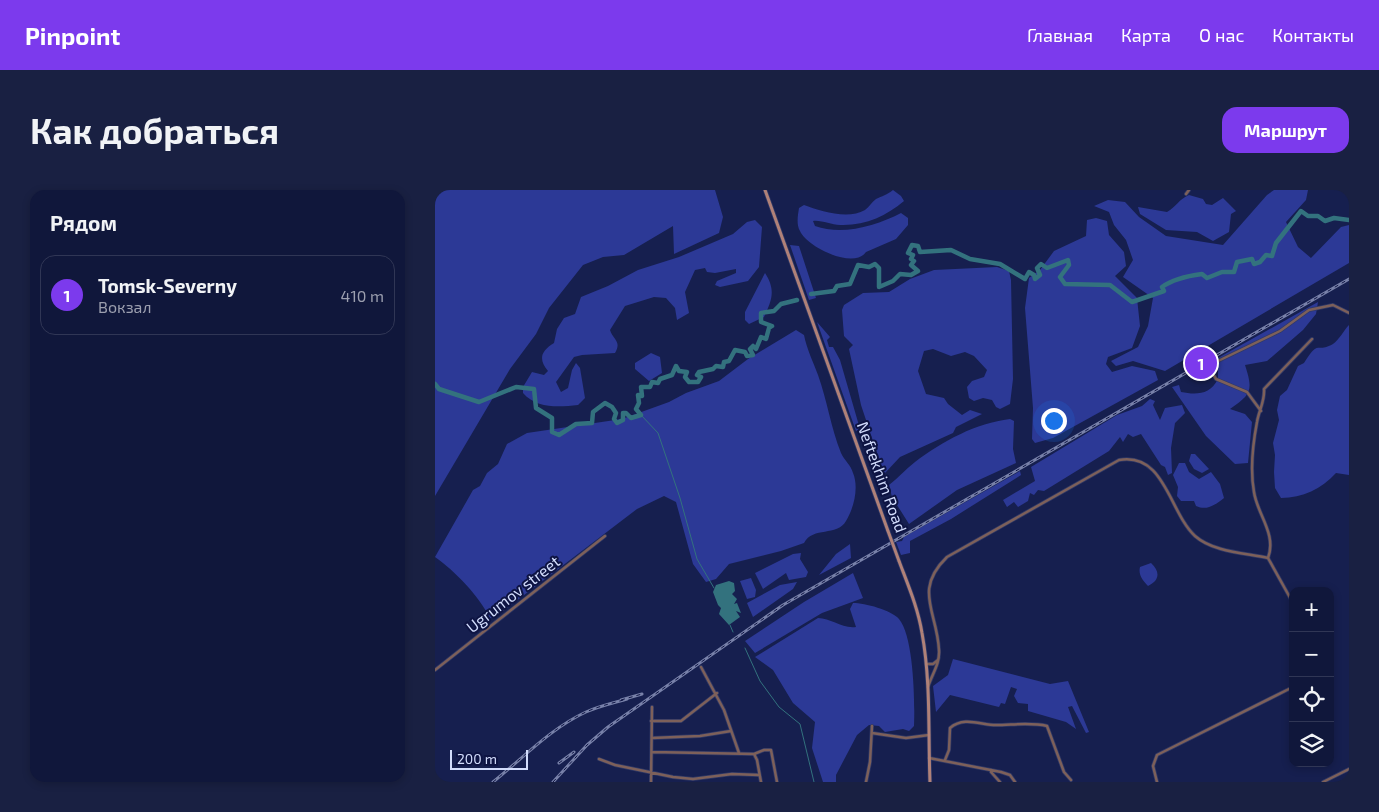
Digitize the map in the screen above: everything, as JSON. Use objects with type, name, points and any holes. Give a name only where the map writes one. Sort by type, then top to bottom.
[{"type":"main road","name":"Neftekhim Road","points":[[765,190],[918,616],[928,690],[930,782]]},
{"type":"street","points":[[1186,194],[1189,190]]},
{"type":"street","points":[[1261,410],[1247,392],[1215,379],[1210,369],[1214,363],[1280,331],[1309,310],[1333,305],[1349,313]]},
{"type":"street","points":[[1289,596],[1268,558],[1271,545],[1270,536],[1253,490],[1255,433],[1265,397],[1264,388],[1312,339]]},
{"type":"street","points":[[928,690],[939,659],[939,649],[929,594],[933,572],[947,557],[1119,460],[1134,459],[1154,471],[1188,527],[1201,540],[1212,545],[1268,558]]},
{"type":"street","name":"Ugrumov street","points":[[435,670],[605,536]]},
{"type":"street","points":[[926,664],[933,664],[939,659]]},
{"type":"street","points":[[701,667],[717,693],[739,753]]},
{"type":"street","points":[[1157,782],[1153,766],[1157,755],[1289,689]]},
{"type":"street","points":[[651,721],[681,721],[717,693]]},
{"type":"street","points":[[651,782],[652,707]]},
{"type":"street","points":[[945,760],[949,750],[951,728],[954,725],[973,722],[997,725],[1036,724],[1047,726],[1064,772],[1071,780]]},
{"type":"street","points":[[866,782],[873,726]]},
{"type":"street","points":[[652,738],[700,736],[731,731]]},
{"type":"street","points":[[872,732],[906,738],[929,735]]},
{"type":"street","points":[[652,752],[754,754],[764,750],[771,750],[777,782]]},
{"type":"street","points":[[754,754],[761,782]]},
{"type":"street","points":[[929,758],[1010,775],[1015,782]]},
{"type":"street","points":[[599,759],[615,765],[693,779],[731,774],[759,774]]},
{"type":"street","points":[[1323,782],[1349,769]]},
{"type":"street","points":[[991,770],[1000,782]]},
{"type":"shaded area","points":[[435,190],[715,190],[723,217],[719,233],[674,254],[673,226],[624,255],[603,257],[583,265],[549,308],[536,334],[510,369],[435,496]]},
{"type":"shaded area","points":[[893,190],[904,201],[875,219],[849,225],[813,221],[815,226],[825,229],[847,230],[881,222],[901,213],[908,218],[908,225],[896,239],[866,252],[860,257],[852,259],[831,254],[812,244],[800,231],[798,225],[799,208],[804,205],[826,212],[858,213],[865,210],[876,199]]},
{"type":"shaded area","points":[[1274,190],[1308,190],[1306,200],[1286,222],[1298,247],[1311,258],[1341,227],[1349,225],[1349,263],[1165,371],[1133,361],[1116,366],[1111,361],[1138,347],[1148,326],[1153,298],[1123,277],[1133,260],[1126,240],[1114,225],[1109,212],[1094,206],[1108,200],[1125,202],[1139,217],[1166,236],[1223,245],[1267,195]]},
{"type":"shaded area","points":[[1189,195],[1203,199],[1206,204],[1212,205],[1223,198],[1236,211],[1231,214],[1229,232],[1213,241],[1197,232],[1166,230],[1140,214],[1138,207],[1167,212]]},
{"type":"shaded area","points":[[1096,218],[1107,221],[1109,235],[1124,252],[1126,266],[1115,276],[1137,298],[1140,326],[1132,348],[1108,357],[1106,364],[1112,372],[1132,366],[1155,371],[1158,380],[1053,438],[1035,443],[1032,439],[1033,408],[1025,308],[1029,278],[1040,270],[1054,251],[1086,236],[1087,220]]},
{"type":"shaded area","points":[[755,220],[762,227],[759,267],[748,281],[720,287],[715,285],[717,281],[736,273],[736,269],[715,273],[707,272],[705,268],[695,270],[685,292],[689,313],[677,320],[675,308],[666,298],[654,297],[625,306],[610,330],[618,346],[615,353],[574,357],[556,382],[561,392],[568,388],[572,370],[576,363],[580,368],[585,398],[578,405],[549,406],[535,402],[523,393],[523,387],[532,372],[544,375],[548,371],[543,363],[542,356],[546,349],[554,343],[557,329],[564,318],[575,314],[581,297],[608,286],[638,270],[679,257],[733,234],[747,222]]},
{"type":"shaded area","points":[[790,245],[799,246],[816,298],[809,300]]},
{"type":"shaded area","points":[[997,267],[1009,271],[1011,280],[1013,379],[1010,404],[1000,409],[996,407],[992,400],[983,398],[974,401],[969,398],[967,387],[972,381],[984,377],[987,370],[974,356],[965,352],[951,356],[933,349],[924,351],[918,371],[926,394],[944,398],[948,404],[962,415],[970,410],[982,414],[956,427],[953,433],[900,457],[885,473],[861,405],[849,349],[853,345],[844,336],[842,310],[844,305],[863,293],[889,292],[910,279],[934,270]]},
{"type":"shaded area","points":[[765,273],[771,285],[771,300],[764,317],[749,324],[745,320],[745,312]]},
{"type":"shaded area","points":[[1318,302],[1316,314],[1303,330],[1267,361],[1245,365],[1250,386],[1249,391],[1243,399],[1230,409],[1245,414],[1252,422],[1248,463],[1235,464],[1206,436],[1172,387],[1179,385],[1181,392],[1187,393],[1207,391],[1218,379],[1218,358]]},
{"type":"shaded area","points":[[817,322],[830,337],[827,340],[829,347],[833,347],[840,360],[860,429],[856,431]]},
{"type":"shaded area","points":[[1349,325],[1349,475],[1336,473],[1311,492],[1289,498],[1281,498],[1275,488],[1273,443],[1279,420],[1277,410],[1280,396],[1287,390],[1298,366],[1304,363],[1315,349],[1333,344]]},
{"type":"shaded area","points":[[796,330],[804,335],[842,456],[852,470],[855,479],[856,491],[853,504],[849,516],[842,526],[831,531],[813,535],[804,543],[781,551],[729,564],[716,579],[706,582],[693,564],[676,502],[664,496],[637,509],[494,618],[490,618],[473,593],[450,569],[435,557],[473,490],[480,486],[487,473],[498,464],[507,444],[527,433],[622,419],[669,402],[686,393],[719,381],[748,359]]},
{"type":"shaded area","points":[[651,353],[660,357],[662,373],[649,381],[635,369],[635,363]]},
{"type":"shaded area","points":[[1150,399],[1155,401],[1153,405],[1160,420],[1165,408],[1182,405],[1185,413],[1175,423],[1171,448],[1172,473],[1168,475],[1165,467],[1161,465],[1141,434],[1133,437],[1128,434],[1123,442],[1120,437],[1109,451],[1044,491],[1038,490],[1034,495],[1030,493],[1028,501],[1018,507],[1014,502],[1007,507],[1003,500],[1035,481],[1031,467],[1117,415],[1142,406]]},
{"type":"shaded area","points":[[1010,419],[1014,421],[1013,449],[1016,463],[957,490],[909,524],[892,497],[889,485],[915,462],[948,440],[985,424]]},
{"type":"shaded area","points":[[1191,454],[1195,454],[1209,469],[1202,473],[1194,469],[1189,461]]},
{"type":"shaded area","points":[[1179,463],[1185,463],[1189,472],[1199,479],[1211,472],[1220,484],[1224,498],[1207,508],[1196,506],[1194,501],[1181,501],[1177,496],[1178,487],[1173,475]]},
{"type":"shaded area","points":[[1020,471],[1021,475],[951,519],[910,541],[910,553],[901,555],[896,542],[902,541],[904,537]]},
{"type":"shaded area","points":[[850,544],[851,558],[819,575],[836,554]]},
{"type":"shaded area","points":[[801,553],[800,559],[808,572],[806,577],[789,580],[786,573],[763,589],[755,573],[793,554]]},
{"type":"shaded area","points":[[1151,563],[1156,570],[1157,576],[1155,582],[1148,586],[1141,578],[1140,567]]},
{"type":"shaded area","points":[[853,573],[863,598],[822,613],[755,653],[745,641],[804,602]]},
{"type":"shaded area","points":[[751,578],[756,590],[755,597],[747,599],[740,581]]},
{"type":"shaded area","points":[[729,581],[734,583],[735,591],[732,594],[737,599],[734,604],[737,603],[741,613],[736,611],[740,617],[729,625],[719,614],[721,608],[713,592],[716,585]]},
{"type":"shaded area","points":[[797,582],[793,589],[753,617],[747,603],[780,585]]},
{"type":"shaded area","points":[[853,603],[884,610],[899,619],[904,628],[913,670],[914,726],[909,731],[903,729],[885,732],[879,726],[869,725],[857,735],[836,775],[836,782],[823,782],[812,748],[815,722],[793,703],[773,670],[755,657],[818,618],[856,627],[850,609]]},
{"type":"shaded area","points":[[953,659],[1050,684],[1068,681],[1089,732],[1086,733],[1072,706],[1068,707],[1076,729],[1066,722],[1028,711],[1028,704],[1018,703],[1014,696],[1017,689],[1011,687],[1005,704],[1001,703],[999,707],[950,695],[936,712],[933,686],[948,675]]},
{"type":"waterway","points":[[811,294],[834,291],[837,286],[850,284],[858,265],[869,267],[875,264],[879,268],[879,287],[893,281],[900,274],[911,275],[918,271],[911,265],[914,261],[911,259],[913,255],[908,253],[912,245],[918,246],[920,252],[951,250],[970,259],[1000,264],[1025,279],[1029,272],[1034,275],[1035,279],[1040,275],[1037,268],[1041,264],[1047,268],[1068,260],[1069,265],[1060,277],[1065,284],[1110,285],[1132,302],[1164,291],[1162,287],[1181,278],[1202,274],[1207,278],[1222,272],[1234,272],[1237,262],[1252,259],[1254,264],[1260,262],[1266,255],[1272,256],[1276,243],[1301,211],[1308,216],[1318,216],[1325,221],[1334,218],[1349,220]]},
{"type":"waterway","points":[[435,384],[439,389],[479,402],[516,387],[534,389],[536,408],[552,418],[552,432],[559,435],[576,424],[592,423],[593,412],[605,403],[612,407],[616,413],[614,419],[617,423],[623,420],[623,413],[626,413],[631,418],[641,415],[636,409],[639,403],[638,395],[642,396],[641,387],[650,387],[652,382],[658,383],[660,379],[672,375],[676,366],[679,371],[687,372],[685,377],[689,382],[698,382],[701,377],[697,375],[699,372],[713,369],[716,366],[723,367],[724,362],[729,361],[735,350],[745,352],[747,356],[753,355],[750,349],[753,346],[756,349],[761,337],[766,339],[769,328],[772,326],[761,322],[761,313],[774,311],[781,304],[797,300]]},
{"type":"waterway","points":[[641,415],[658,433],[680,498],[697,559],[714,588]]},
{"type":"waterway","points":[[730,625],[733,632]]},
{"type":"waterway","points":[[745,648],[760,681],[779,707],[800,724],[814,782]]},
{"type":"railway","points":[[553,782],[587,745],[608,727],[783,605],[1349,279]]},
{"type":"railway","points":[[621,700],[642,694]]},
{"type":"railway","points":[[493,782],[561,726],[586,712],[627,699]]},
{"type":"railway","points":[[559,763],[574,752]]},
{"type":"place","name":"Tomsk-Severny","points":[[1201,363]]}]
